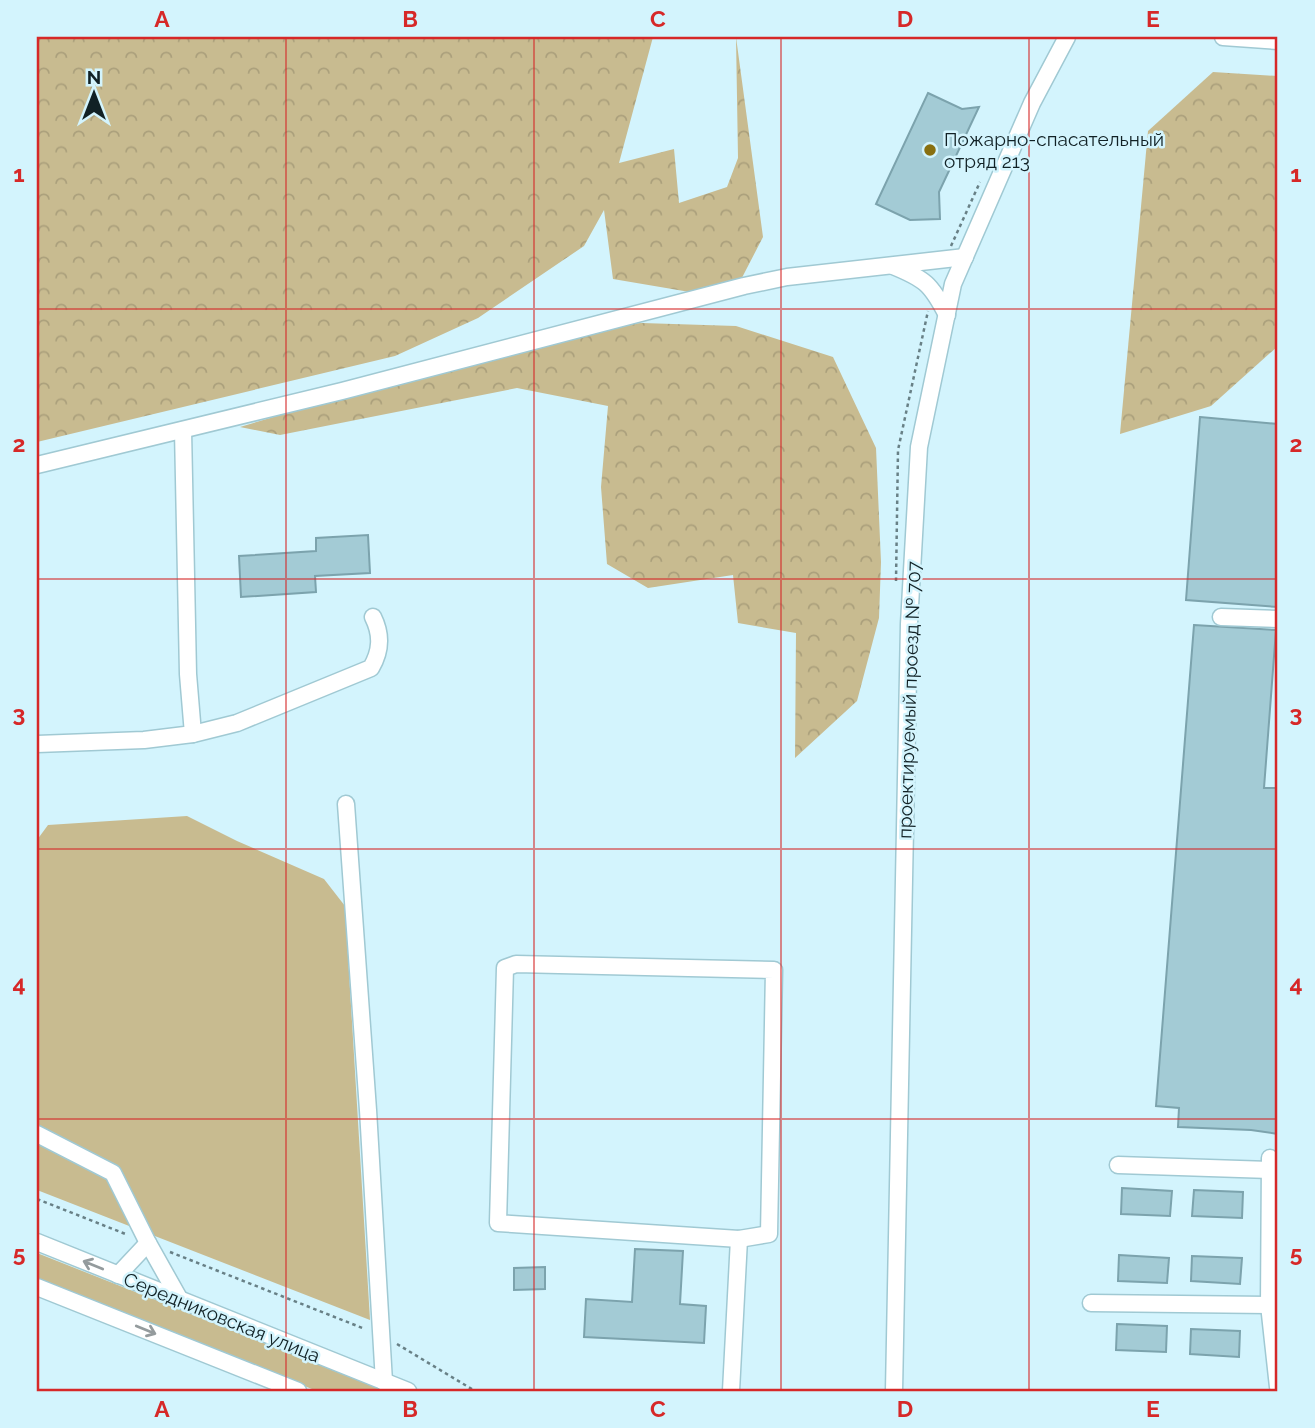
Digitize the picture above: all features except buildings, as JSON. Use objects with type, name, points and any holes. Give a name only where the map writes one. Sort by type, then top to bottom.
[{"type":"street","name":"проектируемый проезд № 707","points":[[894,1391],[909,624],[919,447],[953,284],[1032,103],[1067,37]]},
{"type":"street","points":[[1223,37],[1278,41]]},
{"type":"street","points":[[37,465],[744,286],[787,277],[965,257]]},
{"type":"street","points":[[891,265],[916,276],[933,289],[947,315]]},
{"type":"street","points":[[183,430],[188,674],[193,734]]},
{"type":"street","points":[[37,744],[144,740],[193,734],[237,723],[371,668],[379,654],[379,628],[373,617]]},
{"type":"street","points":[[1221,617],[1278,619]]},
{"type":"street","points":[[346,804],[384,1382]]},
{"type":"street","points":[[516,964],[774,970],[769,1234],[739,1239],[498,1223],[505,968],[516,964]]},
{"type":"street","points":[[37,1134],[113,1173],[180,1300]]},
{"type":"street","points":[[1118,1165],[1270,1164],[1269,1305],[1278,1387]]},
{"type":"street","points":[[731,1391],[739,1239]]},
{"type":"street","name":"Середниковская улица","points":[[37,1242],[408,1391]]},
{"type":"street","points":[[118,1275],[148,1243]]},
{"type":"street","points":[[37,1287],[298,1391]]},
{"type":"street","points":[[1091,1303],[1269,1305]]},
{"type":"path","points":[[37,1199],[382,1336],[475,1391]]},
{"type":"green space","points":[[37,37],[653,37],[619,163],[674,149],[679,203],[727,187],[738,158],[736,37],[763,237],[731,299],[613,279],[604,210],[584,246],[478,318],[395,356],[37,442]]},
{"type":"green space","points":[[1213,72],[1278,76],[1278,346],[1211,406],[1120,434],[1148,131]]},
{"type":"green space","points":[[642,323],[736,326],[833,357],[876,448],[881,562],[879,618],[857,701],[795,758],[796,633],[738,623],[733,575],[648,588],[607,564],[601,487],[608,406],[517,388],[280,435],[240,427],[575,327]]},
{"type":"green space","points":[[187,816],[324,879],[345,906],[370,1320],[37,1190],[37,840],[48,825]]},
{"type":"green space","points":[[37,1253],[385,1391],[317,1391],[37,1280]]},
{"type":"place","name":"Пожарно-спасательный отряд 213","points":[[930,150]]}]
